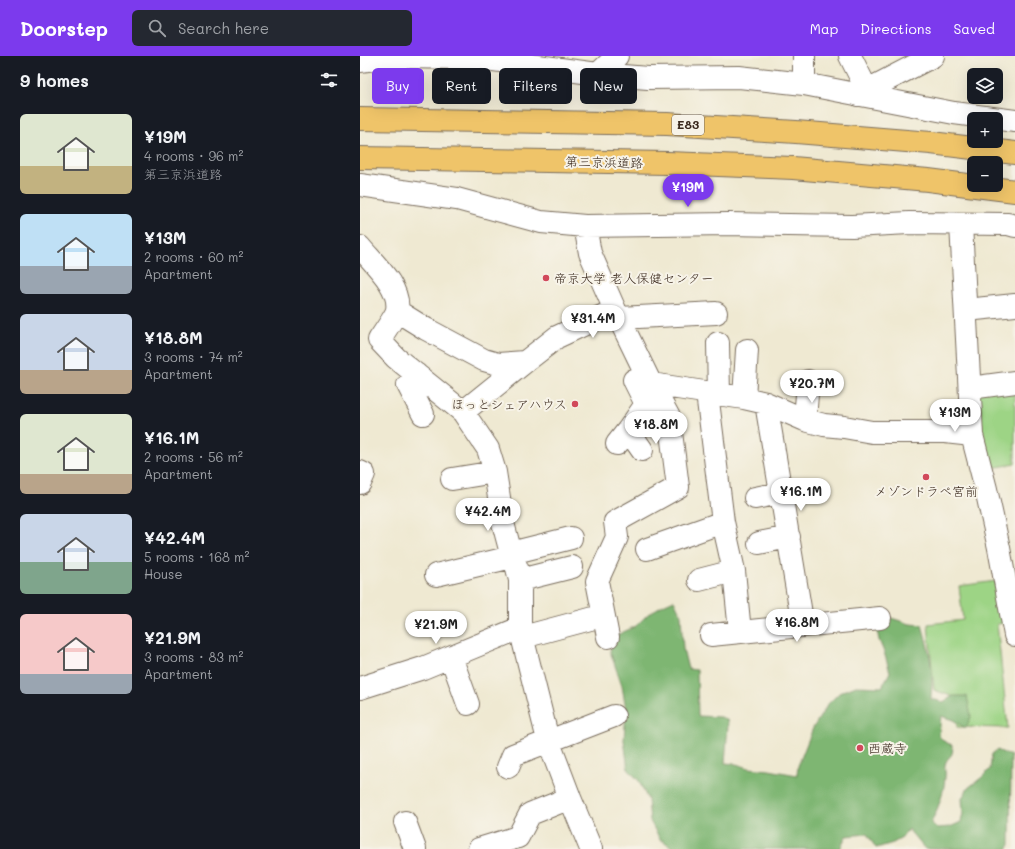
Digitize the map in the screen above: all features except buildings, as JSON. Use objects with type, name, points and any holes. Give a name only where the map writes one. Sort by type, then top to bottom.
[{"type":"highway","name":"E83","points":[[360,119],[668,124],[923,142],[1015,153]]},
{"type":"highway","name":"第三京浜道路","points":[[360,158],[668,163],[793,168],[928,180],[1015,191]]},
{"type":"street","points":[[604,68],[617,56]]},
{"type":"street","points":[[804,56],[804,84]]},
{"type":"street","points":[[850,56],[863,92]]},
{"type":"street","points":[[863,92],[933,56]]},
{"type":"street","points":[[360,61],[390,57],[478,57],[580,71]]},
{"type":"street","points":[[637,77],[738,85],[804,84],[863,92],[954,113],[1015,121]]},
{"type":"street","points":[[364,190],[457,199],[541,222],[585,226],[729,217],[852,226],[909,223],[1008,224],[1015,226]]},
{"type":"street","points":[[961,224],[972,435],[986,489],[1007,548],[1015,635]]},
{"type":"street","points":[[585,226],[590,253],[617,314],[669,417],[678,487],[615,522],[617,537],[597,581],[608,637]]},
{"type":"street","points":[[360,247],[389,281],[396,298],[397,311],[379,340],[396,358],[463,412],[488,449],[495,472],[503,522],[511,555],[517,568],[520,580],[522,633],[548,740],[570,798],[592,849]]},
{"type":"street","points":[[966,310],[1015,305]]},
{"type":"street","points":[[397,311],[426,329],[484,360],[498,364],[525,362]]},
{"type":"street","points":[[463,412],[557,337],[617,314],[716,313]]},
{"type":"street","points":[[718,343],[713,394],[723,522],[734,571],[740,632]]},
{"type":"street","points":[[744,398],[747,350]]},
{"type":"street","points":[[641,363],[630,371],[646,404],[623,437],[642,450]]},
{"type":"street","points":[[416,374],[408,385],[423,414]]},
{"type":"street","points":[[805,420],[808,381]]},
{"type":"street","points":[[970,388],[1015,382]]},
{"type":"street","points":[[651,384],[744,398],[766,403],[805,420],[824,425],[872,432],[945,432],[972,435]]},
{"type":"street","points":[[766,403],[803,626]]},
{"type":"street","points":[[360,472],[364,474],[360,484]]},
{"type":"street","points":[[452,479],[495,472]]},
{"type":"street","points":[[755,498],[781,493]]},
{"type":"street","points":[[646,549],[723,522]]},
{"type":"street","points":[[759,543],[789,537]]},
{"type":"street","points":[[436,575],[571,538]]},
{"type":"street","points":[[520,580],[572,567]]},
{"type":"street","points":[[699,580],[734,571]]},
{"type":"street","points":[[360,688],[522,633],[594,618]]},
{"type":"street","points":[[711,635],[880,618]]},
{"type":"street","points":[[451,657],[468,704]]},
{"type":"street","points":[[508,767],[513,755],[548,740],[614,716]]},
{"type":"street","points":[[480,849],[518,837],[530,814],[570,798]]},
{"type":"green space","points":[[1015,386],[1015,464],[991,468],[983,440],[976,391]]},
{"type":"green space","points":[[996,581],[1004,623],[997,624],[1008,728],[957,727],[954,697],[934,690],[928,624],[963,620],[959,586]]},
{"type":"green space","points":[[674,600],[681,615],[683,649],[688,669],[697,670],[698,716],[721,717],[727,720],[728,725],[725,763],[797,775],[798,766],[813,728],[828,704],[839,693],[856,686],[882,687],[890,672],[879,640],[876,625],[888,617],[910,624],[922,625],[931,666],[931,699],[943,702],[953,696],[967,696],[971,717],[966,728],[953,720],[941,716],[939,736],[945,742],[952,745],[953,749],[952,754],[947,759],[945,765],[942,795],[931,823],[937,828],[950,827],[961,822],[963,813],[962,798],[968,788],[990,769],[992,754],[997,750],[1011,756],[1010,845],[1007,849],[925,849],[908,829],[902,838],[893,843],[876,848],[867,834],[846,836],[840,849],[675,849],[660,839],[650,821],[648,800],[639,781],[628,769],[624,740],[626,709],[622,686],[610,651],[615,636],[636,626],[648,614]]},
{"type":"place","name":"帝京大学 老人保健センター","points":[[546,278]]},
{"type":"place","name":"ほっとシェアハウス","points":[[575,404]]},
{"type":"place","name":"メゾンドラぺ宮前","points":[[926,477]]},
{"type":"place","name":"西蔵寺","points":[[860,748]]}]
